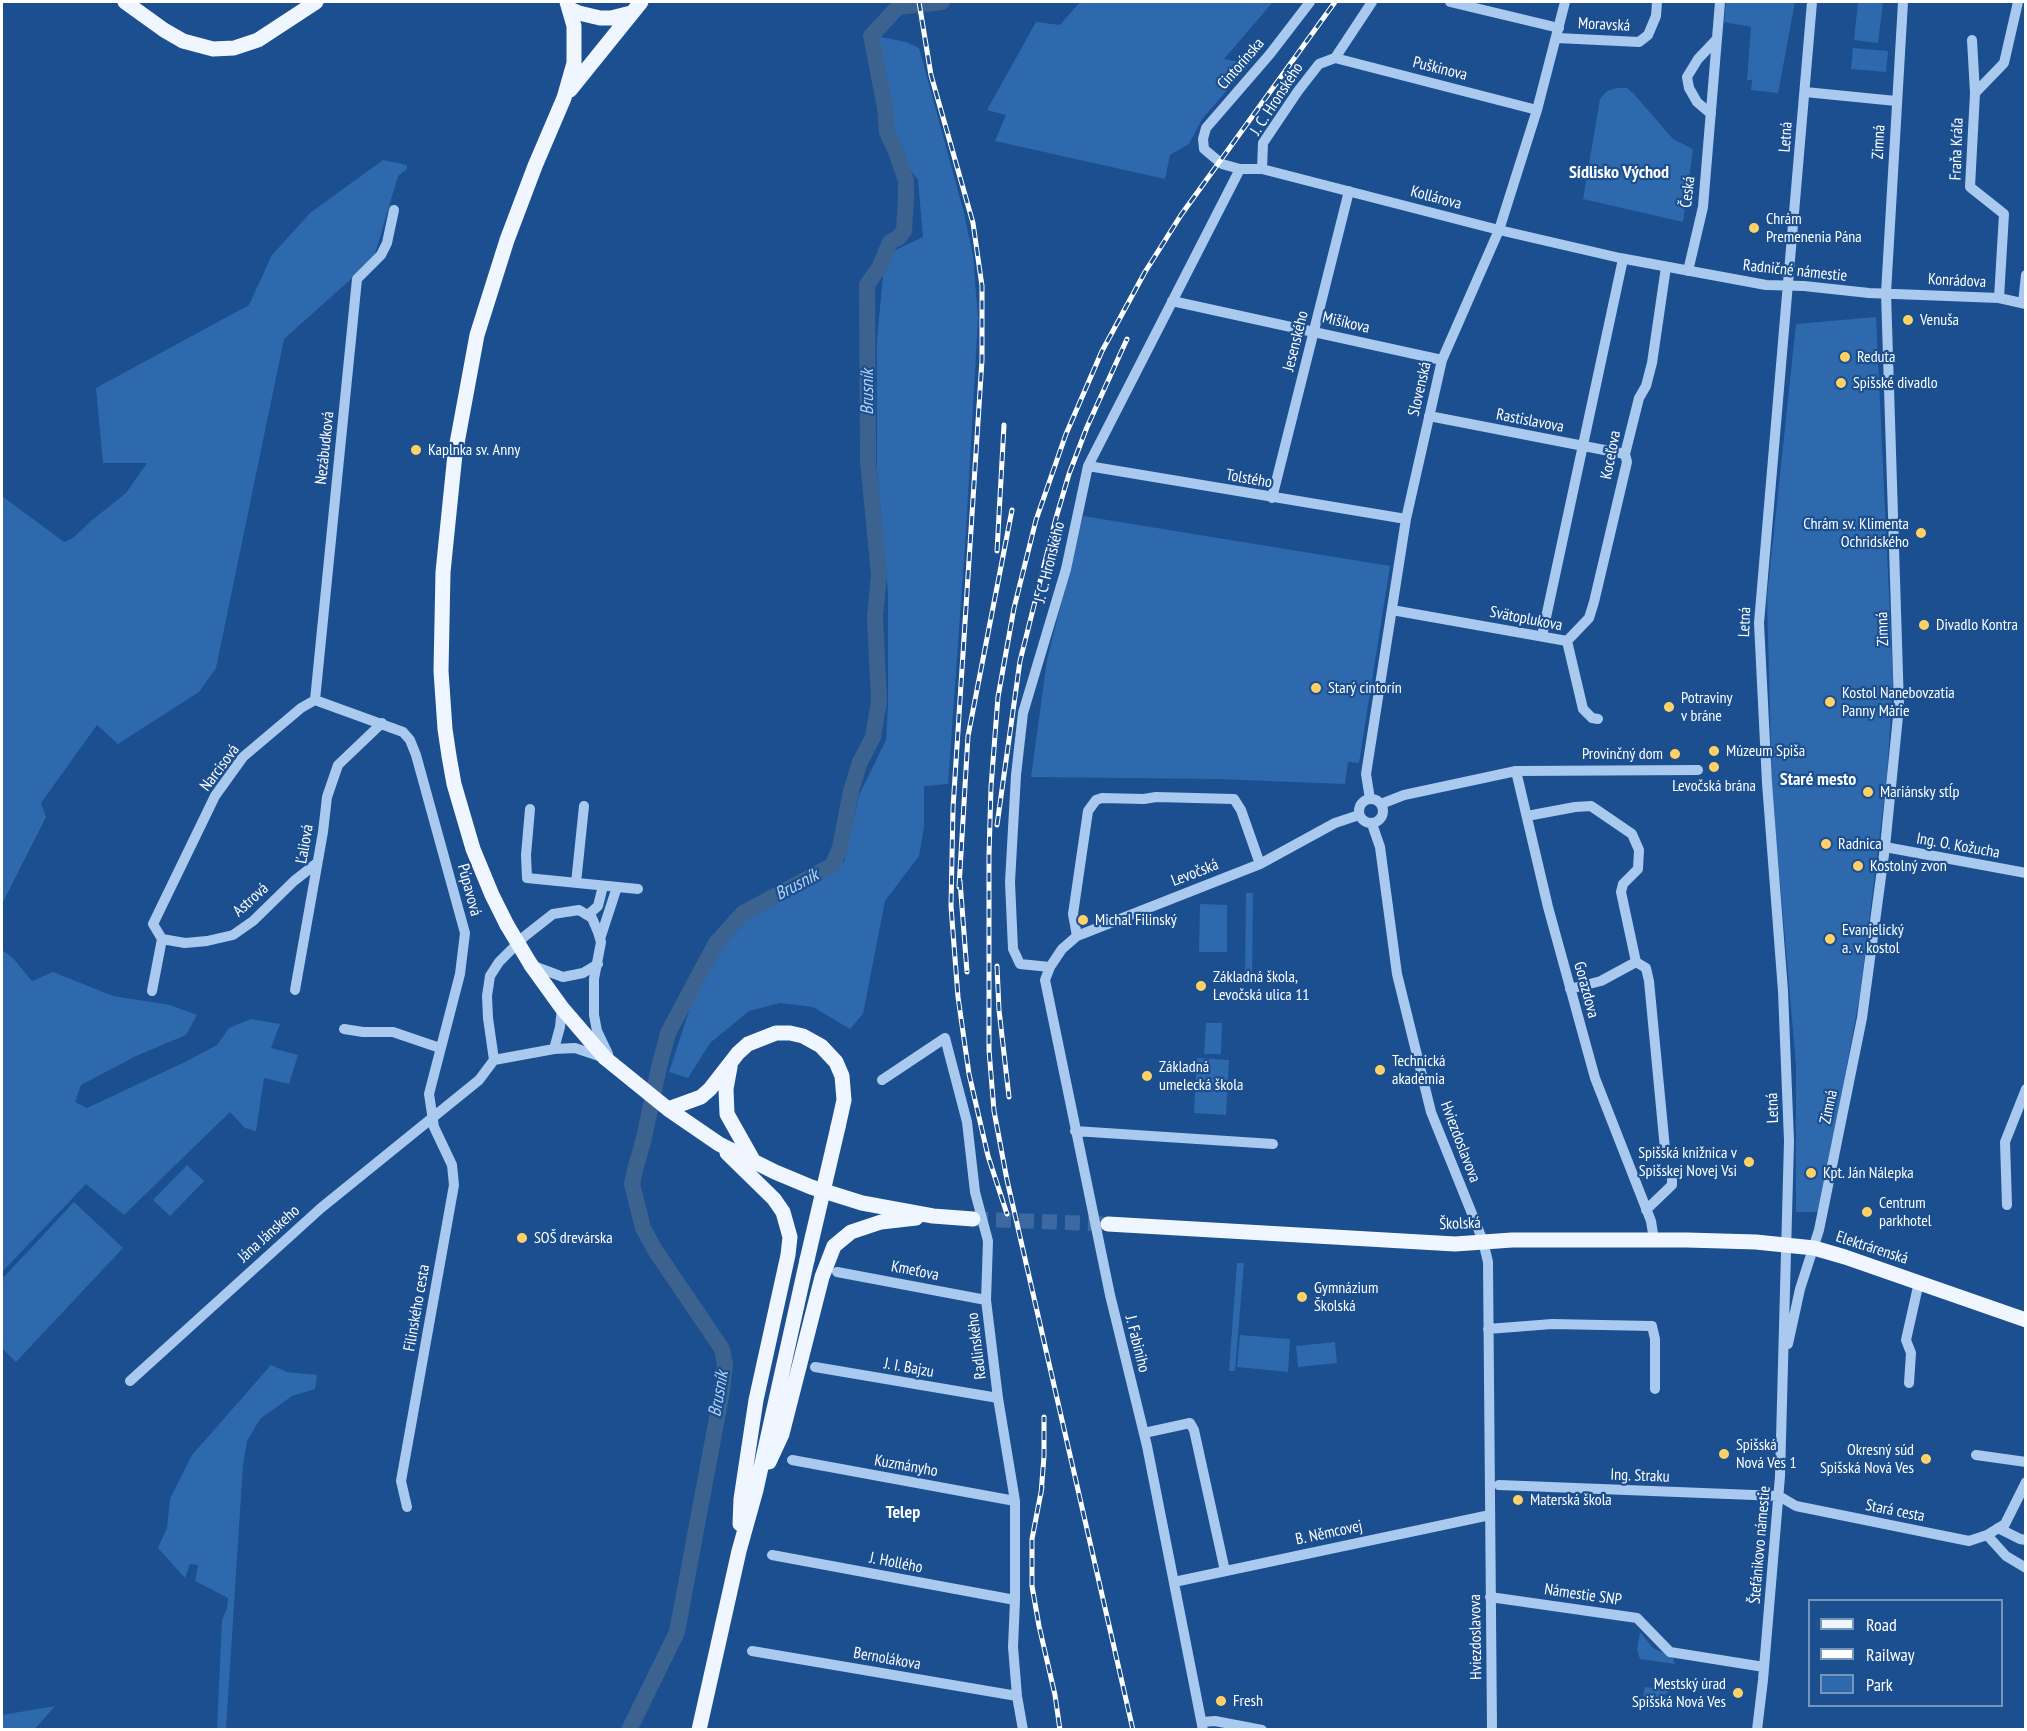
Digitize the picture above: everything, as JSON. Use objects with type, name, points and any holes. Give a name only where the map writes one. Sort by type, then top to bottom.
[{"type":"main road","points":[[125,2],[183,42],[213,49],[234,48],[258,40],[316,2]]},
{"type":"main road","points":[[570,4],[579,13],[600,18],[610,18],[636,7]]},
{"type":"main road","points":[[570,4],[574,26],[574,63],[564,98],[523,198],[477,334],[454,454],[445,536],[440,642],[445,729],[454,784],[467,831],[484,877],[507,926],[562,1008],[610,1063],[667,1108],[719,1144],[811,1187],[862,1203],[933,1216],[973,1219]]},
{"type":"main road","points":[[564,98],[636,7]]},
{"type":"main road","points":[[667,1108],[701,1096],[710,1089],[738,1053],[748,1044],[776,1033],[803,1036],[821,1046],[836,1062],[842,1076],[844,1100],[699,1730]]},
{"type":"main road","points":[[730,1064],[726,1089],[727,1114],[754,1162]]},
{"type":"main road","points":[[719,1144],[774,1199],[783,1212],[790,1236],[788,1255],[756,1400],[741,1499],[739,1551]]},
{"type":"main road","points":[[756,1490],[782,1434],[822,1277],[834,1246],[851,1232],[881,1222],[933,1216]]},
{"type":"main road","name":"Školská","points":[[1107,1224],[1455,1244],[1483,1241],[1654,1240],[1756,1242],[1814,1248]]},
{"type":"main road","name":"Elektrárenská","points":[[1814,1248],[2025,1320]]},
{"type":"street","name":"Cintorínska","points":[[1204,149],[1204,133],[1210,122],[1263,62],[1310,2]]},
{"type":"street","points":[[1335,58],[1372,2]]},
{"type":"street","name":"Moravská","points":[[1450,2],[1558,33],[1639,42],[1648,35],[1656,16],[1657,2]]},
{"type":"street","name":"Slovenská","points":[[1370,799],[1366,774],[1406,519],[1442,360],[1499,230],[1537,110],[1565,2]]},
{"type":"street","name":"Česká","points":[[1688,271],[1703,207],[1720,2]]},
{"type":"street","name":"Letná","points":[[1785,1245],[1789,1141],[1783,991],[1769,817],[1759,623],[1812,2]]},
{"type":"street","name":"Zimná","points":[[1814,1248],[1863,1018],[1885,848],[1899,706],[1886,293],[1903,2]]},
{"type":"street","points":[[1975,93],[2004,63],[2018,2]]},
{"type":"street","points":[[1711,114],[1697,102],[1689,88],[1687,77],[1698,59],[1716,40]]},
{"type":"street","name":"Fraňa Kráľa","points":[[1972,40],[1975,93],[1970,188],[2004,214],[1999,298]]},
{"type":"street","name":"Puškinova","points":[[1335,58],[1537,110]]},
{"type":"street","name":"J. C. Hronského","points":[[1262,169],[1263,143],[1319,64],[1335,58]]},
{"type":"street","points":[[1805,92],[1896,101]]},
{"type":"street","name":"Kollárova","points":[[1204,149],[1222,164],[1240,169],[1262,169],[1499,230],[1666,267]]},
{"type":"street","name":"J. C. Hronského","points":[[1050,967],[1020,964],[1013,949],[1010,882],[1016,776],[1023,713],[1066,569],[1088,466],[1240,169]]},
{"type":"street","name":"Jesenského","points":[[1272,498],[1349,191]]},
{"type":"street","name":"Nezábudková","points":[[315,700],[357,279],[381,255],[387,243],[394,210]]},
{"type":"street","name":"Koceľova","points":[[1542,636],[1623,259]]},
{"type":"street","name":"Radničné námestie","points":[[1666,267],[1766,285],[1886,293]]},
{"type":"street","name":"Koceľova","points":[[1567,641],[1589,618],[1594,602],[1627,462],[1625,454],[1639,398],[1647,386],[1666,267]]},
{"type":"street","points":[[2024,304],[2025,275]]},
{"type":"street","name":"Konrádova","points":[[1886,293],[1999,298],[2024,304]]},
{"type":"street","name":"Mišíkova","points":[[1172,301],[1442,360]]},
{"type":"street","name":"Rastislavova","points":[[1429,416],[1625,454]]},
{"type":"street","name":"Tolstého","points":[[1088,466],[1406,519]]},
{"type":"street","name":"Svätoplukova","points":[[1392,610],[1567,641],[1583,709],[1592,718],[1598,720]]},
{"type":"street","points":[[315,700],[382,723]]},
{"type":"street","name":"Narcisová","points":[[162,939],[153,924],[214,796],[243,757],[301,708],[315,700]]},
{"type":"street","name":"Ľaliová","points":[[295,990],[327,797],[338,765],[382,723]]},
{"type":"street","name":"Púpavová","points":[[382,723],[403,732],[413,747],[465,933],[460,974],[429,1094],[433,1118]]},
{"type":"street","points":[[1381,804],[1404,795],[1516,771],[1698,770]]},
{"type":"street","name":"Gorazdova","points":[[1516,771],[1548,907],[1595,1078],[1646,1210],[1654,1240]]},
{"type":"street","points":[[1077,936],[1073,914],[1088,811],[1096,800],[1156,797],[1234,799],[1238,802],[1260,864]]},
{"type":"street","points":[[1370,799],[1381,804],[1382,816],[1372,824],[1364,822],[1359,815],[1360,804],[1370,799]]},
{"type":"street","points":[[1527,816],[1591,806],[1632,834],[1639,850],[1638,869],[1623,884],[1621,892],[1636,962],[1646,968],[1649,981],[1665,1149]]},
{"type":"street","points":[[576,883],[584,807]]},
{"type":"street","points":[[530,809],[526,855],[527,878],[638,889]]},
{"type":"street","name":"Levočská","points":[[1050,967],[1062,949],[1077,936],[1260,864],[1335,823],[1359,815]]},
{"type":"street","name":"Hviezdoslavova","points":[[1372,824],[1380,847],[1396,974],[1431,1112],[1483,1241],[1488,1262],[1492,1730]]},
{"type":"street","name":"Ing. O. Kožucha","points":[[1885,848],[2025,873]]},
{"type":"street","name":"Astrová","points":[[162,939],[185,943],[233,935],[253,921],[294,881],[317,863]]},
{"type":"street","points":[[588,915],[598,906],[603,886]]},
{"type":"street","points":[[610,1063],[594,1015],[594,980],[600,939],[617,887]]},
{"type":"street","points":[[600,939],[592,918],[579,910],[553,914],[531,930],[499,962],[490,976],[487,996],[494,1060],[554,1049],[575,1048],[610,1063]]},
{"type":"street","points":[[152,991],[162,939]]},
{"type":"street","points":[[1570,989],[1601,981],[1636,962]]},
{"type":"street","points":[[531,965],[563,977],[583,973],[598,964]]},
{"type":"street","name":"J. Fabiniho","points":[[1050,967],[1045,980],[1075,1131],[1110,1295],[1144,1433],[1202,1726]]},
{"type":"street","points":[[554,1049],[560,1028],[562,1008]]},
{"type":"street","points":[[344,1029],[363,1032],[393,1032],[440,1048]]},
{"type":"street","name":"Radlinského","points":[[882,1080],[945,1038],[967,1122],[975,1192],[988,1241],[986,1300],[998,1398],[1015,1501],[1013,1647],[1017,1696],[1023,1730]]},
{"type":"street","name":"Jána Jánskeho","points":[[130,1381],[299,1227],[479,1080],[494,1060]]},
{"type":"street","points":[[2007,1205],[2005,1142],[2025,1089]]},
{"type":"street","name":"Filinského cesta","points":[[407,1507],[401,1482],[454,1185],[452,1165],[434,1126],[433,1118]]},
{"type":"street","points":[[1075,1131],[1273,1144]]},
{"type":"street","points":[[1646,1210],[1672,1185],[1672,1175]]},
{"type":"street","name":"Štefánikovo námestie","points":[[1757,1730],[1779,1496],[1785,1245]]},
{"type":"street","name":"Štefánikovo námestie","points":[[1784,1362],[1800,1289],[1814,1248]]},
{"type":"street","name":"Kmeťova","points":[[837,1272],[986,1300]]},
{"type":"street","name":"Elektrárenská","points":[[1909,1383],[1911,1353],[1906,1340],[1919,1282]]},
{"type":"street","points":[[1488,1329],[1552,1323],[1652,1326],[1655,1339],[1655,1389]]},
{"type":"street","name":"J. I. Bajzu","points":[[815,1367],[998,1398]]},
{"type":"street","points":[[1144,1433],[1190,1423],[1194,1431],[1225,1571]]},
{"type":"street","points":[[1976,1455],[2025,1462]]},
{"type":"street","name":"Kuzmányho","points":[[792,1460],[1015,1501]]},
{"type":"street","points":[[2025,1482],[2001,1526],[2025,1540]]},
{"type":"street","name":"Ing. Straku","points":[[1499,1485],[1779,1496]]},
{"type":"street","name":"Stará cesta","points":[[1779,1496],[1796,1506],[1969,1541],[1987,1535],[2001,1526]]},
{"type":"street","name":"B. Němcovej","points":[[1174,1582],[1490,1515]]},
{"type":"street","points":[[1987,1535],[2006,1556],[2025,1568]]},
{"type":"street","name":"J. Hollého","points":[[772,1555],[1015,1600]]},
{"type":"street","name":"Námestie SNP","points":[[1490,1597],[1637,1618],[1670,1652],[1764,1667]]},
{"type":"street","name":"Bernolákova","points":[[752,1651],[1017,1696]]},
{"type":"street","points":[[1202,1726],[1215,1721],[1262,1730]]},
{"type":"green space","points":[[1080,2],[1273,2],[1224,59],[1250,64],[1202,119],[1189,144],[1170,155],[1165,179],[995,141],[1006,115],[987,110],[1036,22],[1060,25]]},
{"type":"green space","points":[[1726,2],[1795,2],[1778,93],[1751,90],[1752,80],[1747,80],[1751,27],[1724,22]]},
{"type":"green space","points":[[1858,2],[1883,2],[1878,43],[1854,40]]},
{"type":"green space","points":[[876,36],[906,42],[919,48],[964,213],[973,256],[978,318],[948,784],[924,786],[924,827],[919,856],[885,901],[863,1014],[850,1029],[813,1007],[780,1003],[749,1011],[710,1043],[688,1078],[669,1072],[693,999],[736,922],[844,862],[859,795],[886,740],[888,593],[877,471],[877,340],[885,255],[923,237],[918,180],[893,147],[884,119]]},
{"type":"green space","points":[[1853,48],[1888,51],[1886,72],[1851,69]]},
{"type":"green space","points":[[1627,88],[1673,139],[1693,149],[1683,222],[1583,199],[1600,99],[1607,91]]},
{"type":"green space","points":[[383,160],[407,165],[407,169],[398,176],[375,254],[350,280],[284,339],[216,668],[199,692],[118,744],[97,725],[41,803],[46,817],[2,904],[2,496],[64,542],[73,538],[126,493],[147,463],[103,463],[96,388],[249,305],[272,255],[310,213]]},
{"type":"green space","points":[[1876,317],[1893,680],[1887,776],[1860,994],[1827,1174],[1818,1212],[1796,1212],[1796,1065],[1772,789],[1767,597],[1796,324]]},
{"type":"green space","points":[[1083,516],[1390,566],[1359,763],[1348,762],[1345,784],[1218,779],[1031,777],[1047,660]]},
{"type":"green space","points":[[1246,893],[1253,893],[1252,981],[1245,981]]},
{"type":"green space","points":[[1200,904],[1227,905],[1227,952],[1199,952]]},
{"type":"green space","points":[[2,950],[13,958],[32,981],[53,972],[113,996],[170,1005],[197,1015],[186,1035],[136,1056],[81,1085],[75,1102],[87,1108],[217,1045],[229,1028],[251,1019],[280,1024],[271,1048],[298,1055],[289,1084],[264,1078],[256,1131],[245,1128],[230,1112],[124,1215],[86,1184],[2,1272]]},
{"type":"green space","points":[[1206,1023],[1222,1023],[1221,1054],[1204,1054]]},
{"type":"green space","points":[[1197,1058],[1229,1060],[1226,1115],[1194,1113]]},
{"type":"green space","points":[[187,1165],[204,1181],[170,1216],[153,1200]]},
{"type":"green space","points":[[74,1202],[123,1248],[16,1362],[2,1348],[2,1279]]},
{"type":"green space","points":[[1237,1263],[1244,1263],[1235,1371],[1229,1371]]},
{"type":"green space","points":[[1240,1335],[1290,1339],[1288,1372],[1237,1367]]},
{"type":"green space","points":[[1335,1342],[1337,1363],[1298,1367],[1296,1346]]},
{"type":"green space","points":[[271,1365],[287,1372],[317,1375],[315,1389],[292,1396],[260,1419],[247,1441],[243,1465],[226,1729],[217,1729],[222,1620],[228,1598],[195,1581],[198,1565],[190,1564],[185,1578],[158,1548],[167,1528],[170,1499],[192,1455]]},
{"type":"green space","points":[[1640,1632],[1653,1648],[1673,1658],[1675,1664],[1640,1659],[1637,1650]]},
{"type":"green space","points":[[1659,1678],[1670,1680],[1669,1691],[1647,1711],[1649,1697],[1643,1696],[1645,1687],[1656,1688]]},
{"type":"green space","points":[[55,1706],[35,1729],[2,1729],[2,1715]]},
{"type":"waterway","name":"Brusník","points":[[629,1730],[677,1632],[722,1391],[725,1364],[722,1349],[655,1250],[643,1228],[632,1184],[668,1033],[716,943],[743,913],[833,865],[840,847],[851,791],[860,762],[873,737],[879,701],[875,617],[879,575],[868,461],[867,285],[880,266],[890,242],[904,231],[906,181],[887,132],[885,107],[871,36],[898,7],[942,2]]},
{"type":"tunnel","points":[[973,1219],[1108,1224]]},
{"type":"railway","points":[[919,2],[931,75],[973,223],[982,286],[982,360],[953,808],[951,906],[958,997],[969,1074],[988,1156],[1007,1214]]},
{"type":"railway","points":[[1133,1730],[1007,1180],[994,1111],[989,1050],[989,855],[991,787],[998,697],[1014,608],[1036,520],[1066,434],[1102,351],[1145,272],[1181,215],[1335,2]]},
{"type":"railway","points":[[997,825],[1020,661],[1056,518],[1069,474],[1087,427],[1127,339]]},
{"type":"railway","points":[[997,551],[1004,425]]},
{"type":"railway","points":[[959,887],[968,736],[1012,510]]},
{"type":"railway","points":[[960,881],[967,972]]},
{"type":"railway","points":[[997,966],[999,1010],[1009,1097]]},
{"type":"railway","points":[[1041,1494],[1044,1417]]},
{"type":"railway","points":[[1042,1487],[1032,1539],[1032,1586],[1060,1730]]},
{"type":"place","name":"Chrám Premenenia Pána","points":[[1754,228]]},
{"type":"place","name":"Venuša","points":[[1908,320]]},
{"type":"place","name":"Reduta","points":[[1845,357]]},
{"type":"place","name":"Spišské divadlo","points":[[1841,383]]},
{"type":"place","name":"Kaplnka sv. Anny","points":[[416,450]]},
{"type":"place","name":"Chrám sv. Klimenta Ochridského","points":[[1921,533]]},
{"type":"place","name":"Divadlo Kontra","points":[[1924,625]]},
{"type":"place","name":"Starý cintorín","points":[[1316,688]]},
{"type":"place","name":"Kostol Nanebovzatia Panny Márie","points":[[1830,702]]},
{"type":"place","name":"Potraviny v bráne","points":[[1669,707]]},
{"type":"place","name":"Múzeum Spiša","points":[[1714,751]]},
{"type":"place","name":"Provinčný dom","points":[[1675,754]]},
{"type":"place","name":"Levočská brána","points":[[1714,767]]},
{"type":"place","name":"Mariánsky stĺp","points":[[1868,792]]},
{"type":"place","name":"Radnica","points":[[1826,844]]},
{"type":"place","name":"Kostolný zvon","points":[[1858,866]]},
{"type":"place","name":"Michal Filinský","points":[[1083,920]]},
{"type":"place","name":"Evanjelický a. v. kostol","points":[[1830,939]]},
{"type":"place","name":"Základná škola, Levočská ulica 11","points":[[1201,986]]},
{"type":"place","name":"Technická akadémia","points":[[1380,1070]]},
{"type":"place","name":"Základná umelecká škola","points":[[1147,1076]]},
{"type":"place","name":"Spišská knižnica v Spišskej Novej Vsi","points":[[1749,1162]]},
{"type":"place","name":"Kpt. Ján Nálepka","points":[[1811,1173]]},
{"type":"place","name":"Centrum parkhotel","points":[[1867,1212]]},
{"type":"place","name":"SOŠ drevárska","points":[[522,1238]]},
{"type":"place","name":"Gymnázium Školská","points":[[1302,1297]]},
{"type":"place","name":"Spišská Nová Ves 1","points":[[1724,1454]]},
{"type":"place","name":"Okresný súd Spišská Nová Ves","points":[[1926,1459]]},
{"type":"place","name":"Materská škola","points":[[1518,1500]]},
{"type":"place","name":"Mestský úrad Spišská Nová Ves","points":[[1738,1693]]},
{"type":"place","name":"Fresh","points":[[1221,1701]]},
{"type":"district","name":"Sídlisko Východ","points":[[1619,173]]},
{"type":"district","name":"Staré mesto","points":[[1818,780]]},
{"type":"district","name":"Telep","points":[[903,1513]]}]
